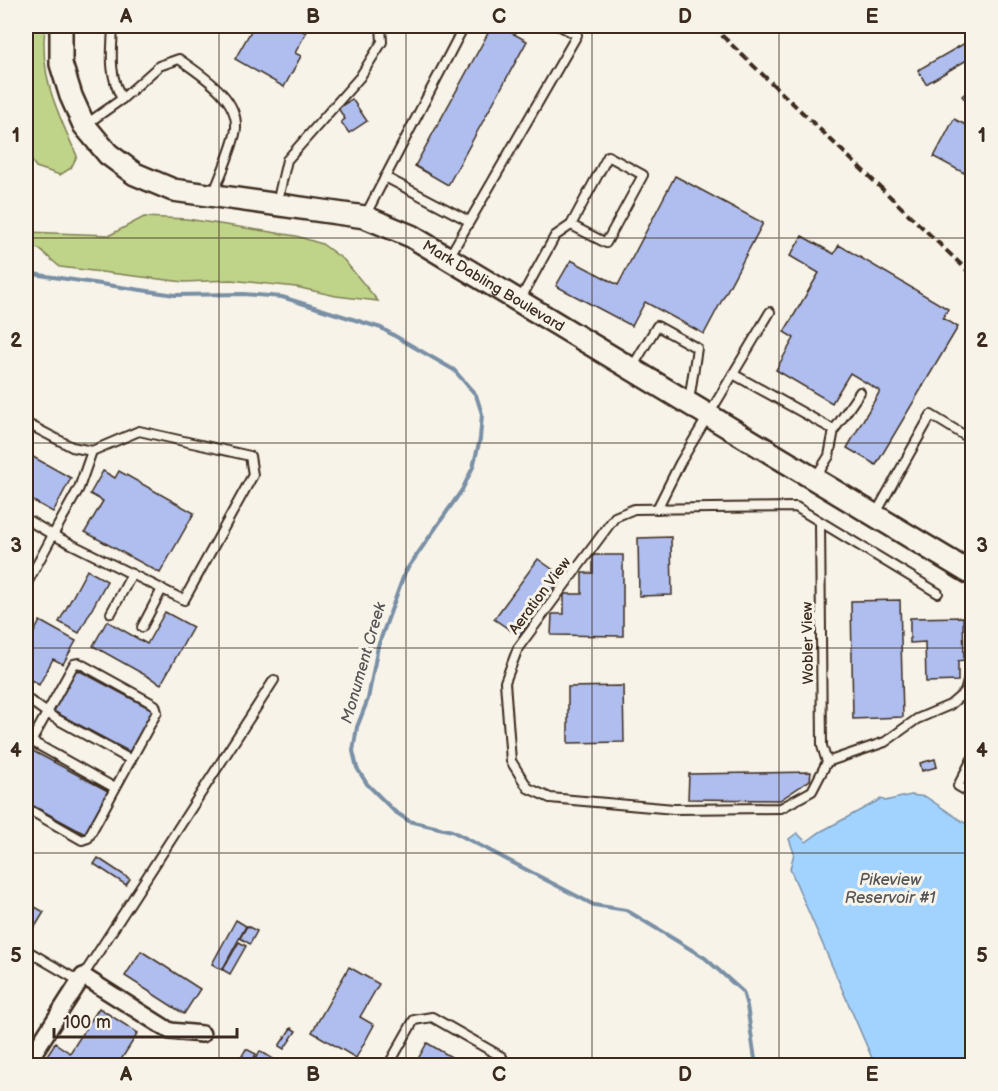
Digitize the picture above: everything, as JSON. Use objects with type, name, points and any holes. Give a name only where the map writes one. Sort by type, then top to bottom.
[{"type":"street","name":"Mark Dabling Boulevard","points":[[62,26],[61,64],[71,96],[84,125],[108,154],[135,174],[172,190],[365,217],[411,236],[972,574]]},
{"type":"street","points":[[26,1065],[81,978],[170,1031],[202,1034]]},
{"type":"lane","points":[[113,26],[110,65],[113,82],[122,99]]},
{"type":"lane","points":[[277,205],[287,160],[360,77],[382,42],[381,26]]},
{"type":"lane","points":[[365,217],[464,26]]},
{"type":"lane","points":[[448,259],[577,35],[560,26]]},
{"type":"lane","points":[[84,125],[122,99],[159,66],[179,60],[206,79],[231,104],[236,128],[213,196]]},
{"type":"lane","points":[[520,302],[555,236],[571,225],[608,156],[643,175],[606,243],[571,225]]},
{"type":"lane","points":[[385,177],[469,221]]},
{"type":"lane","points":[[657,509],[770,312]]},
{"type":"lane","points":[[631,369],[657,326],[697,348],[688,403]]},
{"type":"lane","points":[[733,374],[834,430]]},
{"type":"lane","points":[[815,479],[829,456],[834,430],[860,392]]},
{"type":"lane","points":[[875,515],[931,415],[972,440]]},
{"type":"lane","points":[[26,423],[72,447],[92,451],[140,431],[250,456],[253,474],[184,600],[53,535],[26,519]]},
{"type":"lane","points":[[26,585],[86,475],[92,451]]},
{"type":"lane","name":"Aeration View","points":[[828,762],[812,790],[781,808],[674,809],[550,798],[528,788],[511,761],[505,682],[518,648],[615,517],[634,509],[796,507],[938,593]]},
{"type":"lane","name":"Wobler View","points":[[820,522],[822,746],[828,762]]},
{"type":"lane","points":[[111,614],[132,574]]},
{"type":"lane","points":[[142,627],[162,589]]},
{"type":"lane","points":[[26,751],[74,664],[79,663],[155,705],[157,712],[88,838],[82,840],[26,808]]},
{"type":"lane","points":[[828,762],[885,742],[917,719],[951,705],[965,692],[972,667]]},
{"type":"lane","points":[[26,950],[81,978],[274,680]]},
{"type":"lane","points":[[26,698],[47,713],[131,759]]},
{"type":"lane","points":[[31,741],[115,788]]},
{"type":"lane","points":[[972,759],[958,786],[972,794]]},
{"type":"lane","points":[[388,1065],[414,1020],[432,1017],[502,1057],[506,1065]]},
{"type":"green space","points":[[26,26],[45,26],[47,77],[51,93],[77,156],[71,168],[60,175],[36,167],[26,153]]},
{"type":"green space","points":[[144,217],[187,219],[296,236],[322,244],[344,260],[378,301],[336,296],[296,287],[231,280],[184,282],[60,267],[39,249],[26,246],[26,232],[110,235]]},
{"type":"water","name":"Pikeview Reservoir #1","points":[[911,795],[926,797],[972,828],[972,1065],[875,1065],[790,869],[794,853],[789,839],[797,833],[806,842],[881,799],[885,801]]},
{"type":"building","points":[[246,26],[276,26],[282,29],[284,26],[294,26],[306,33],[295,53],[301,56],[284,87],[235,59],[252,29]]},
{"type":"building","points":[[492,26],[499,26],[527,41],[448,185],[415,166]]},
{"type":"building","points":[[972,39],[972,57],[926,84],[918,70]]},
{"type":"building","points":[[972,87],[972,107],[962,96]]},
{"type":"building","points":[[352,99],[367,121],[349,133],[341,122],[345,119],[338,108]]},
{"type":"building","points":[[954,119],[972,128],[972,158],[964,173],[934,157]]},
{"type":"building","points":[[675,176],[763,223],[704,334],[645,302],[632,326],[556,286],[571,260],[618,285]]},
{"type":"building","points":[[802,236],[834,254],[839,245],[948,309],[943,318],[958,327],[876,465],[847,448],[880,391],[850,373],[832,403],[776,370],[794,338],[784,332],[819,273],[790,256]]},
{"type":"building","points":[[26,453],[71,478],[53,512],[26,497]]},
{"type":"building","points":[[103,471],[115,478],[119,471],[194,513],[160,573],[85,532],[103,501],[90,494]]},
{"type":"building","points":[[671,537],[672,595],[639,596],[638,538]]},
{"type":"building","points":[[593,555],[623,555],[623,636],[551,635],[552,614],[564,614],[564,594],[582,594],[582,573],[593,573]]},
{"type":"building","points":[[538,559],[562,576],[519,636],[494,619]]},
{"type":"building","points":[[87,570],[107,581],[79,633],[59,622]]},
{"type":"building","points":[[900,600],[903,717],[853,719],[851,601]]},
{"type":"building","points":[[165,612],[193,627],[161,684],[93,646],[107,621],[147,644]]},
{"type":"building","points":[[963,617],[964,660],[958,661],[958,681],[926,682],[925,642],[910,643],[910,618]]},
{"type":"building","points":[[40,621],[76,641],[63,664],[53,659],[39,685],[26,677],[26,647]]},
{"type":"building","points":[[76,669],[153,710],[130,752],[53,711]]},
{"type":"building","points":[[623,686],[624,742],[568,743],[568,687]]},
{"type":"building","points":[[31,750],[108,791],[85,834],[26,802],[26,759]]},
{"type":"building","points":[[935,759],[937,767],[922,771],[920,763]]},
{"type":"building","points":[[811,772],[810,780],[780,800],[688,799],[689,774]]},
{"type":"building","points":[[98,858],[130,879],[126,885],[94,864]]},
{"type":"building","points":[[28,903],[44,912],[35,927],[26,921]]},
{"type":"building","points":[[236,920],[246,926],[222,970],[212,964]]},
{"type":"building","points":[[247,926],[257,931],[250,944],[240,938]]},
{"type":"building","points":[[239,942],[246,946],[230,974],[223,970]]},
{"type":"building","points":[[141,951],[200,989],[184,1014],[125,976]]},
{"type":"building","points":[[349,967],[379,984],[360,1017],[374,1025],[356,1058],[312,1032]]},
{"type":"building","points":[[99,1008],[138,1033],[117,1066],[40,1066],[55,1043],[70,1053]]},
{"type":"building","points":[[291,1028],[296,1031],[284,1049],[279,1046]]},
{"type":"building","points":[[427,1043],[467,1066],[414,1066]]},
{"type":"building","points":[[246,1049],[256,1054],[252,1061],[242,1056]]},
{"type":"building","points":[[260,1051],[275,1060],[272,1066],[261,1066],[254,1061]]},
{"type":"waterway","name":"Monument Creek","points":[[26,273],[175,295],[243,294],[282,297],[381,328],[454,370],[476,395],[482,414],[480,439],[473,467],[462,490],[405,572],[378,646],[368,699],[357,727],[353,751],[357,768],[367,784],[394,811],[409,821],[452,831],[594,905],[626,910],[705,958],[743,992],[756,1066]]},
{"type":"railway","points":[[712,26],[972,275]]}]
